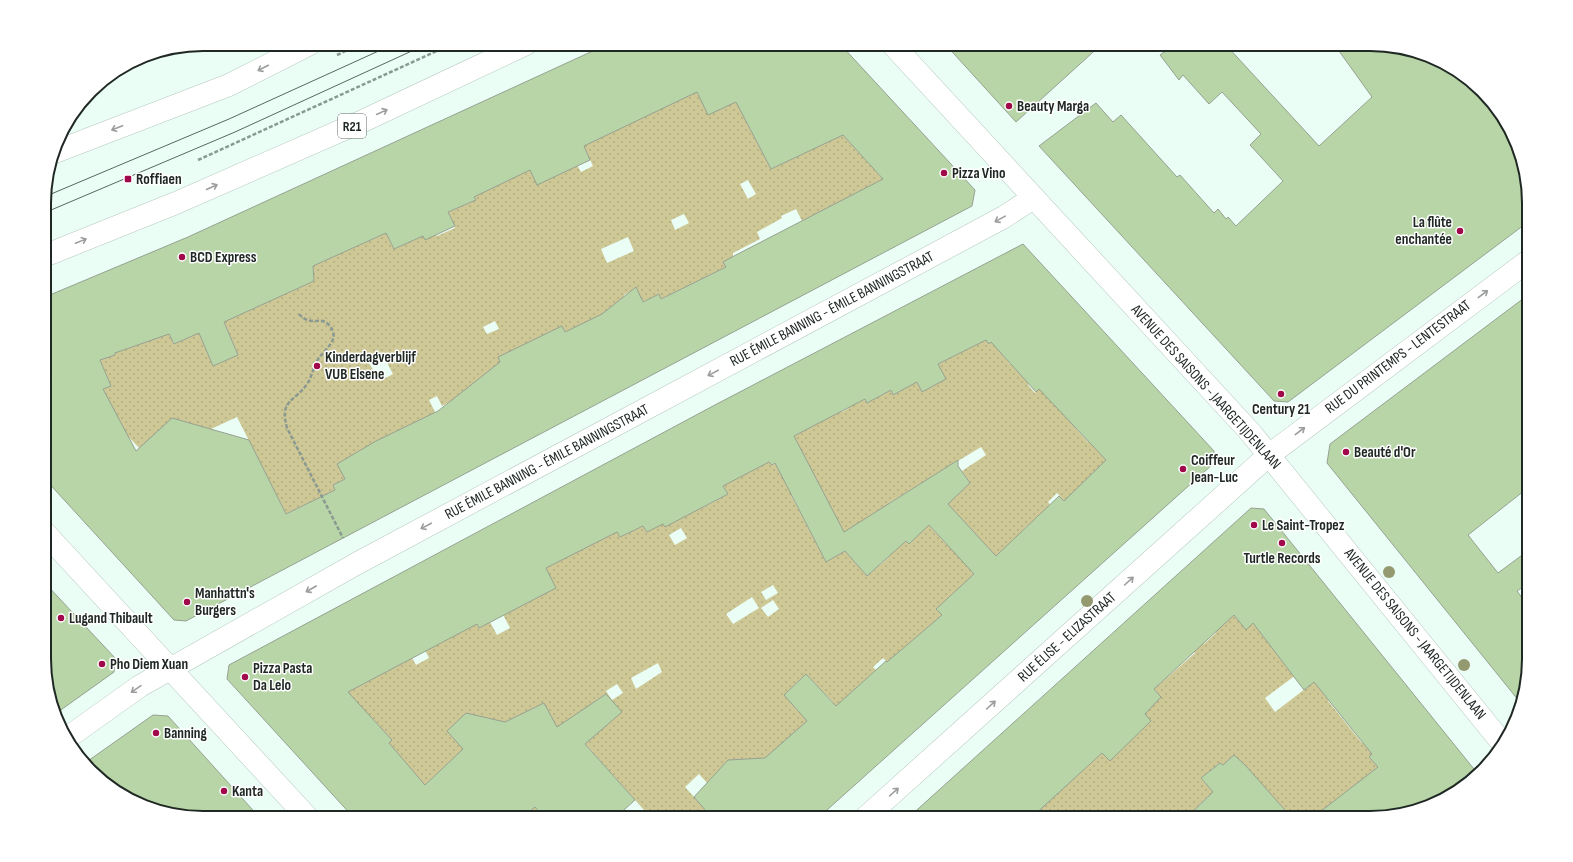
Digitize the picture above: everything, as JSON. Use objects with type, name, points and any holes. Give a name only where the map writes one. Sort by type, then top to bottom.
[{"type":"street","points":[[61,150],[229,85],[296,51]]},
{"type":"street","name":"R21","points":[[51,253],[176,203],[365,120],[511,51]]},
{"type":"street","name":"AVENUE DES SAISONS - JAARGETIJDENLAAN","points":[[898,51],[1269,455],[1499,739]]},
{"type":"street","name":"RUE ÉMILE BANNING - ÉMILE BANNINGSTRAAT","points":[[71,735],[140,686],[356,564],[1004,217],[1034,198]]},
{"type":"street","name":"RUE DU PRINTEMPS - LENTESTRAAT","points":[[1269,455],[1522,265]]},
{"type":"street","name":"RUE ÉLISE - ELIZASTRAAT","points":[[873,811],[1269,455]]},
{"type":"street","points":[[51,540],[302,811]]},
{"type":"path","points":[[190,164],[437,51]]},
{"type":"path","points":[[299,314],[305,320],[312,322],[323,321],[329,325],[334,333],[333,342],[317,361],[306,386],[290,399],[286,407],[285,418],[287,428],[345,542]]},
{"type":"shaded area","points":[[724,78],[771,169],[804,153],[831,122],[900,198],[807,231],[796,209],[781,216],[782,218],[757,232],[760,239],[733,253],[733,257],[726,267],[661,299],[659,294],[643,302],[636,288],[624,295],[630,307],[565,332],[562,326],[492,376],[464,391],[464,394],[442,406],[437,396],[429,400],[436,414],[345,479],[333,485],[354,532],[332,544],[310,502],[286,514],[237,417],[211,429],[139,448],[126,434],[123,427],[73,390],[51,383],[51,367],[55,366],[97,391],[111,386],[100,360],[115,355],[111,344],[167,329],[174,344],[199,333],[213,366],[238,355],[218,308],[281,296],[314,281],[313,266],[386,233],[394,249],[423,236],[437,236],[455,228],[448,212],[475,200],[474,197],[484,182],[572,156],[581,172],[593,166],[583,145]],"holes":[[[748,180],[756,194],[748,199],[740,184]],[[684,214],[689,223],[675,230],[671,220]],[[628,237],[634,251],[607,263],[601,249]],[[495,321],[499,329],[487,334],[483,327]],[[383,355],[393,374],[380,381],[369,363]]]},
{"type":"shaded area","points":[[973,319],[1008,348],[1002,354],[1010,364],[1042,372],[1028,385],[1035,393],[1045,383],[1074,420],[1071,423],[1088,442],[1106,425],[1119,449],[1068,505],[1057,493],[1048,502],[1051,506],[1032,530],[1028,525],[1023,530],[996,581],[937,609],[942,615],[888,663],[883,658],[873,667],[876,670],[855,689],[838,711],[832,701],[806,674],[784,695],[812,726],[792,748],[708,784],[699,774],[685,787],[705,809],[703,811],[645,811],[574,731],[561,725],[440,790],[431,780],[421,789],[389,743],[392,740],[371,717],[316,675],[379,657],[387,671],[412,658],[416,665],[429,658],[423,646],[475,620],[479,628],[490,622],[497,635],[510,628],[494,597],[614,526],[620,537],[643,526],[647,532],[652,529],[638,502],[704,507],[728,494],[723,486],[768,460],[772,465],[777,463],[795,438],[794,435],[841,411],[842,412],[849,408],[848,406],[864,398],[867,403],[891,390],[893,395],[901,391],[912,373],[922,392],[945,379],[938,364],[963,351]],"holes":[[[981,447],[986,455],[962,471],[970,483],[947,504],[946,544],[926,522],[914,532],[917,536],[909,544],[900,534],[888,558],[867,576],[845,551],[826,562],[791,495],[851,545],[893,517],[889,503]],[[681,528],[687,538],[675,545],[669,535]],[[773,585],[778,593],[766,600],[761,592]],[[752,597],[759,608],[733,624],[726,614]],[[773,600],[779,609],[768,617],[761,608]],[[658,663],[662,672],[636,689],[631,678]],[[617,684],[623,693],[612,700],[606,691]],[[544,703],[551,716],[530,710]],[[466,714],[465,751],[447,731]]]},
{"type":"shaded area","points":[[1231,612],[1246,629],[1258,619],[1304,669],[1265,698],[1275,712],[1318,679],[1332,698],[1328,701],[1362,743],[1365,741],[1374,752],[1369,757],[1377,766],[1389,771],[1326,811],[1286,811],[1234,755],[1223,765],[1220,763],[1201,778],[1213,792],[1199,805],[1205,811],[1039,811],[1041,809],[1038,806],[1095,743],[1110,761],[1115,756],[1139,707],[1154,689],[1195,653],[1182,637],[1191,629],[1204,644],[1216,633],[1213,631]]},
{"type":"shaded area","points":[[535,807],[538,811],[515,811]]},
{"type":"building","points":[[593,51],[846,51],[975,190],[972,206],[186,621],[174,620],[51,486],[51,294],[188,237]],"holes":[[[697,92],[708,115],[736,102],[771,169],[843,135],[883,179],[734,256],[723,262],[726,267],[661,299],[659,294],[643,302],[636,287],[602,314],[565,332],[562,326],[498,357],[500,362],[438,411],[376,441],[337,464],[345,479],[333,485],[335,490],[286,514],[249,440],[172,418],[136,451],[103,389],[111,386],[100,360],[115,355],[115,353],[169,334],[174,344],[199,333],[213,366],[238,355],[224,322],[314,281],[313,266],[386,233],[394,249],[423,236],[425,240],[455,226],[448,212],[476,200],[474,197],[530,170],[537,185],[590,160],[584,146]]]},
{"type":"building","points":[[951,51],[1094,51],[1016,122]]},
{"type":"building","points":[[1165,51],[1231,51],[1319,146],[1372,97],[1339,51],[1390,52],[1419,59],[1446,71],[1463,82],[1491,110],[1502,127],[1514,154],[1519,173],[1522,193],[1522,226],[1288,402],[1274,401],[1039,146],[1096,103],[1113,122],[1121,115],[1177,177],[1180,175],[1214,213],[1218,209],[1226,219],[1228,217],[1236,226],[1283,181],[1250,145],[1261,134],[1222,92],[1209,104],[1183,75],[1179,80],[1160,55]]},
{"type":"building","points":[[1023,244],[1214,451],[1213,464],[826,811],[706,811],[694,797],[728,760],[765,758],[807,721],[784,695],[806,674],[836,706],[886,661],[887,662],[942,615],[936,609],[974,574],[929,525],[909,544],[906,541],[867,576],[845,551],[826,562],[775,463],[772,465],[769,462],[723,486],[728,494],[665,527],[663,524],[647,532],[643,526],[620,537],[617,532],[546,568],[556,588],[479,628],[477,624],[348,692],[392,740],[389,743],[425,785],[463,749],[447,731],[466,713],[505,722],[544,703],[557,727],[606,694],[622,712],[585,744],[635,800],[623,811],[538,811],[535,807],[530,811],[348,811],[227,679],[229,665],[713,406]],"holes":[[[986,340],[989,344],[991,342],[1036,392],[1039,389],[1106,460],[1064,501],[1059,496],[996,556],[948,504],[970,483],[958,466],[958,460],[844,532],[794,436],[865,399],[867,403],[891,390],[893,395],[917,382],[922,392],[946,379],[938,364]]]},
{"type":"building","points":[[1522,300],[1522,493],[1468,535],[1498,573],[1522,555],[1522,588],[1517,591],[1522,598],[1522,669],[1517,698],[1327,463],[1330,444]]},
{"type":"building","points":[[1251,508],[1264,509],[1474,769],[1463,780],[1446,791],[1409,806],[1380,811],[1321,811],[1378,767],[1369,757],[1372,754],[1314,682],[1304,690],[1253,623],[1246,630],[1234,615],[1154,689],[1161,697],[1145,714],[1151,721],[1110,761],[1102,753],[1039,811],[916,811]]},
{"type":"building","points":[[51,589],[115,658],[114,672],[60,710],[54,689],[51,669]]},
{"type":"building","points":[[153,715],[168,716],[254,811],[193,811],[154,803],[127,791],[110,780],[90,760]]},
{"type":"building","points":[[1234,755],[1246,766],[1286,811],[1193,811],[1213,792],[1201,778],[1220,763],[1223,765]]},
{"type":"tram line","points":[[51,194],[229,119],[379,51]]},
{"type":"tram line","points":[[51,210],[235,132],[412,51]]},
{"type":"place","name":"Beauty Marga","points":[[1009,106]]},
{"type":"place","name":"Pizza Vino","points":[[944,173]]},
{"type":"place","name":"Roffiaen","points":[[128,179]]},
{"type":"place","name":"La flûte enchantée","points":[[1460,231]]},
{"type":"place","name":"BCD Express","points":[[182,257]]},
{"type":"place","name":"Kinderdagverblijf VUB Elsene","points":[[317,366]]},
{"type":"place","name":"Century 21","points":[[1281,394]]},
{"type":"place","name":"Beauté d'Or","points":[[1346,452]]},
{"type":"place","name":"Coiffeur Jean-Luc","points":[[1183,469]]},
{"type":"place","name":"Le Saint-Tropez","points":[[1254,525]]},
{"type":"place","name":"Turtle Records","points":[[1282,543]]},
{"type":"place","name":"Manhattn's Burgers","points":[[187,602]]},
{"type":"place","name":"Lugand Thibault","points":[[61,618]]},
{"type":"place","name":"Pho Diem Xuan","points":[[102,664]]},
{"type":"place","name":"Pizza Pasta Da Lelo","points":[[245,677]]},
{"type":"place","name":"Banning","points":[[156,733]]},
{"type":"place","name":"Kanta","points":[[224,791]]}]
